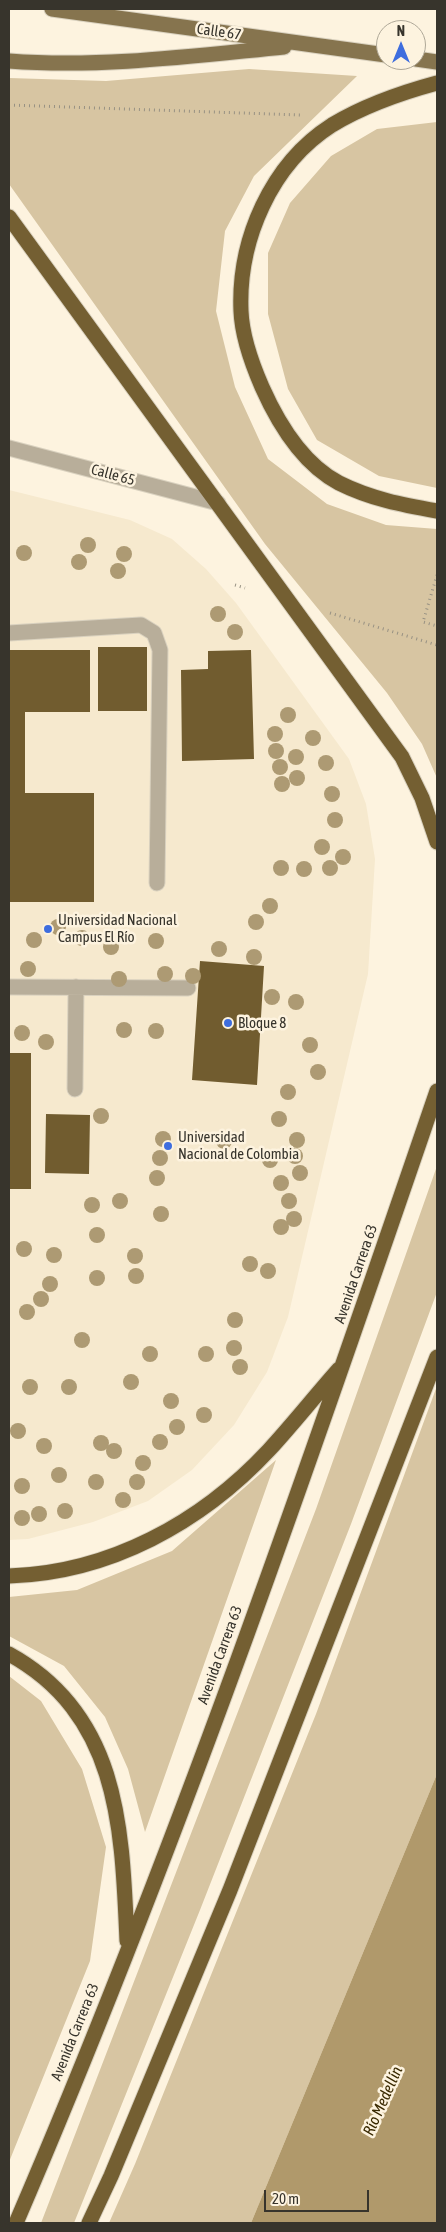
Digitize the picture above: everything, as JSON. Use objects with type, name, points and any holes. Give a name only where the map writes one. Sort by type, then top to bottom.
[{"type":"highway","points":[[437,83],[403,92],[363,108],[331,126],[302,151],[279,177],[261,209],[248,241],[242,277],[241,313],[251,362],[274,413],[309,460],[338,482],[382,501],[437,511]]},
{"type":"highway","points":[[9,217],[402,757],[422,798],[437,842]]},
{"type":"highway","name":"Avenida Carrera 63","points":[[16,2223],[47,2152],[221,1704],[344,1363],[437,1090]]},
{"type":"highway","points":[[89,2223],[111,2176],[230,1890],[437,1357]]},
{"type":"highway","points":[[9,1576],[42,1574],[102,1560],[176,1527],[236,1481],[268,1450],[344,1363]]},
{"type":"highway","points":[[9,1654],[31,1666],[63,1695],[90,1732],[106,1766],[118,1818],[124,1861],[127,1949]]},
{"type":"main road","name":"Calle 67","points":[[52,9],[376,54]]},
{"type":"main road","points":[[9,61],[46,64],[157,60],[308,44]]},
{"type":"lane","name":"Calle 65","points":[[9,448],[218,503]]},
{"type":"lane","points":[[9,633],[141,625],[154,633],[160,650],[157,883]]},
{"type":"lane","points":[[9,987],[188,988]]},
{"type":"lane","points":[[75,1089],[76,987]]},
{"type":"path","points":[[9,105],[288,114]]},
{"type":"path","points":[[437,575],[423,622],[437,626]]},
{"type":"path","points":[[325,612],[437,645]]},
{"type":"shaded area","points":[[249,69],[357,76],[254,176],[225,231],[216,311],[235,387],[268,459],[327,504],[386,525],[437,529],[437,778],[422,744],[387,693],[265,544],[9,184],[9,78],[106,81]]},
{"type":"shaded area","points":[[437,122],[437,488],[379,476],[317,440],[288,389],[268,314],[268,253],[290,203],[331,156],[377,129]]},
{"type":"shaded area","name":"Universidad Nacional de Colombia","points":[[9,490],[130,520],[172,539],[206,569],[236,603],[349,759],[366,804],[375,859],[368,974],[288,1317],[267,1372],[234,1425],[192,1470],[148,1501],[93,1522],[28,1539],[9,1540]]},
{"type":"shaded area","points":[[437,1166],[437,1292],[351,1524],[200,1910],[74,2223],[41,2223],[316,1509]]},
{"type":"shaded area","points":[[437,1386],[437,1774],[251,2223],[109,2223],[135,2164],[316,1714]]},
{"type":"shaded area","points":[[276,1460],[145,1832],[128,1769],[105,1717],[64,1666],[9,1636],[9,1597],[77,1590],[172,1551]]},
{"type":"shaded area","points":[[9,1676],[41,1701],[82,1769],[106,1847],[90,1961],[9,2162]]},
{"type":"water","name":"Río Medellín","points":[[437,1774],[437,2223],[251,2223]]},
{"type":"building","points":[[98,647],[147,647],[147,711],[98,711]]},
{"type":"building","points":[[9,650],[90,650],[90,712],[25,712],[25,793],[94,793],[94,902],[9,902]]},
{"type":"building","points":[[251,650],[254,759],[182,761],[181,670],[208,669],[208,651]]},
{"type":"building","name":"Bloque 8","points":[[200,961],[264,966],[257,1085],[192,1080]]},
{"type":"building","points":[[9,1053],[31,1053],[31,1189],[9,1189]]},
{"type":"building","points":[[46,1114],[90,1115],[89,1174],[45,1173]]},
{"type":"place","name":"Universidad Nacional Campus El Río","points":[[48,929]]},
{"type":"place","name":"Bloque 8","points":[[228,1023]]},
{"type":"place","name":"Universidad Nacional de Colombia","points":[[168,1146]]}]
